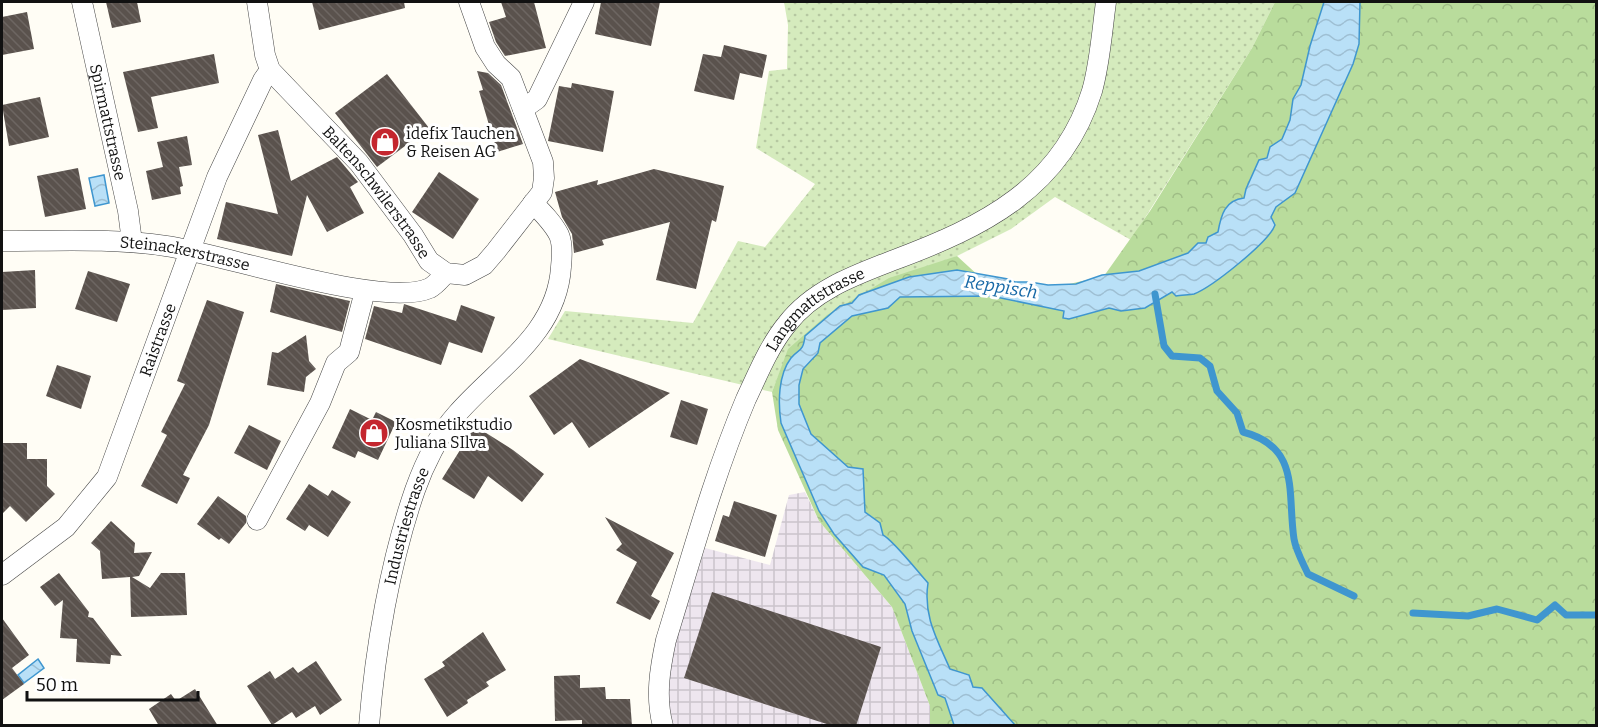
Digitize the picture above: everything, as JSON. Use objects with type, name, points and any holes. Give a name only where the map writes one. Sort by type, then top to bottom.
[{"type":"street","name":"Spirmattstrasse","points":[[82,2],[128,212],[132,242]]},
{"type":"street","name":"Baltenschwilerstrasse","points":[[257,2],[265,55],[270,70],[359,163],[393,206],[429,261],[446,273],[465,275],[484,264],[533,204],[542,192],[544,178],[543,162],[511,78],[495,64],[485,47],[469,2]]},
{"type":"street","points":[[523,108],[537,99],[584,2]]},
{"type":"street","name":"Langmattstrasse","points":[[663,726],[659,696],[660,668],[666,640],[734,429],[774,343],[788,322],[821,291],[969,228],[1021,198],[1048,171],[1073,138],[1092,90],[1106,2]]},
{"type":"street","name":"Raistrasse","points":[[2,575],[66,527],[88,504],[107,477],[192,251],[217,177],[270,70]]},
{"type":"street","name":"Industriestrasse","points":[[369,726],[386,604],[416,490],[431,456],[455,416],[542,326],[556,298],[562,257],[560,237],[550,221],[533,204]]},
{"type":"street","name":"Steinackerstrasse","points":[[2,241],[132,242],[192,251],[365,291],[405,293],[431,288],[446,273]]},
{"type":"street","points":[[257,520],[320,403],[336,363],[349,352],[365,291]]},
{"type":"shaded area","points":[[805,492],[819,521],[892,607],[930,706],[931,725],[671,726],[668,716],[668,677],[676,640],[705,548],[770,565],[789,495]]},
{"type":"green space","points":[[784,2],[1275,2],[1252,48],[1131,240],[1055,197],[1011,229],[957,256],[789,349],[772,392],[548,339],[565,311],[693,323],[738,241],[765,247],[815,184],[756,148],[769,71],[787,69],[788,25]]},
{"type":"green space","points":[[1275,2],[1596,2],[1596,725],[930,725],[930,706],[892,607],[819,521],[778,430],[772,392],[788,349],[827,315],[889,278],[957,256],[1004,299],[1104,276],[1150,211],[1252,48]]},
{"type":"water","name":"Reppisch","points":[[1324,2],[1360,2],[1359,44],[1353,64],[1295,193],[1276,207],[1271,217],[1275,225],[1271,233],[1239,263],[1213,283],[1194,294],[1176,296],[1172,292],[1145,308],[1121,311],[1109,308],[1069,319],[1063,318],[1064,311],[991,296],[900,297],[888,308],[852,316],[820,343],[818,353],[803,369],[799,385],[799,404],[811,434],[848,467],[863,469],[865,512],[880,523],[883,535],[899,549],[928,583],[929,617],[950,669],[969,675],[973,687],[982,688],[1015,725],[954,725],[945,698],[938,695],[912,631],[905,604],[884,575],[863,567],[834,534],[819,511],[781,423],[780,389],[787,365],[802,348],[805,336],[840,306],[852,303],[859,295],[909,277],[957,270],[1015,282],[1048,285],[1076,284],[1102,275],[1139,271],[1188,253],[1198,243],[1206,243],[1208,237],[1218,232],[1228,205],[1244,198],[1259,160],[1267,158],[1270,147],[1282,139],[1290,120],[1293,99],[1301,85]]},
{"type":"water","points":[[104,175],[109,203],[95,206],[89,178]]},
{"type":"water","points":[[38,659],[44,668],[24,683],[18,675]]},
{"type":"building","points":[[106,2],[137,2],[141,22],[112,28]]},
{"type":"building","points":[[312,2],[404,2],[405,8],[319,30]]},
{"type":"building","points":[[501,2],[534,2],[546,48],[505,56],[496,42],[489,22],[506,17]]},
{"type":"building","points":[[601,2],[660,2],[651,46],[595,34]]},
{"type":"building","points":[[27,12],[34,49],[2,55],[2,17]]},
{"type":"building","points":[[724,45],[767,55],[762,78],[740,73],[734,100],[694,91],[703,54],[721,57]]},
{"type":"building","points":[[214,54],[219,83],[151,97],[158,128],[138,132],[123,72]]},
{"type":"building","points":[[477,71],[488,73],[501,85],[523,144],[497,152],[479,91],[483,90]]},
{"type":"building","points":[[387,74],[429,128],[377,167],[335,113]]},
{"type":"building","points":[[572,83],[614,91],[603,152],[548,141],[559,86],[571,88]]},
{"type":"building","points":[[40,97],[49,137],[9,146],[2,105]]},
{"type":"building","points":[[278,130],[291,181],[337,157],[358,182],[350,187],[364,213],[327,232],[307,195],[292,256],[217,239],[226,202],[278,214],[258,135]]},
{"type":"building","points":[[187,136],[192,165],[179,167],[183,186],[180,187],[181,194],[152,200],[146,171],[163,167],[157,142]]},
{"type":"building","points":[[78,168],[86,209],[45,217],[37,176]]},
{"type":"building","points":[[654,169],[724,186],[716,222],[712,220],[696,289],[656,280],[670,222],[602,240],[604,245],[574,253],[572,234],[562,217],[555,192],[598,180],[597,185]]},
{"type":"building","points":[[439,172],[479,199],[453,239],[412,212]]},
{"type":"building","points":[[35,270],[36,308],[2,310],[2,272]]},
{"type":"building","points":[[88,271],[130,284],[117,322],[75,309]]},
{"type":"building","points":[[276,284],[350,301],[342,332],[270,312]]},
{"type":"building","points":[[207,300],[244,312],[209,425],[183,475],[190,478],[177,504],[141,486],[167,435],[161,432],[185,384],[177,381]]},
{"type":"building","points":[[404,304],[456,321],[461,305],[495,317],[482,353],[449,342],[441,365],[365,339],[374,306],[402,313]]},
{"type":"building","points":[[306,335],[309,361],[316,369],[306,377],[304,392],[267,385],[272,352],[278,353]]},
{"type":"building","points":[[580,359],[670,393],[589,448],[572,422],[554,435],[529,396]]},
{"type":"building","points":[[57,365],[91,376],[81,409],[46,396]]},
{"type":"building","points":[[681,400],[708,409],[697,445],[670,437]]},
{"type":"building","points":[[350,409],[372,420],[376,412],[396,422],[378,460],[358,451],[355,458],[332,448]]},
{"type":"building","points":[[249,425],[281,441],[267,470],[234,453]]},
{"type":"building","points":[[475,426],[513,450],[544,474],[522,502],[488,476],[474,499],[442,479]]},
{"type":"building","points":[[2,443],[27,443],[27,459],[47,459],[47,486],[55,494],[26,522],[10,506],[2,514]]},
{"type":"building","points":[[309,484],[328,496],[332,490],[351,502],[328,537],[309,525],[305,531],[286,519]]},
{"type":"building","points":[[218,496],[246,516],[246,523],[229,544],[221,538],[219,540],[197,524]]},
{"type":"building","points":[[734,501],[777,515],[765,557],[715,541],[723,515],[729,517]]},
{"type":"building","points":[[605,517],[674,553],[651,596],[660,601],[650,620],[616,603],[637,562],[616,550],[622,544]]},
{"type":"building","points":[[111,521],[135,543],[134,553],[152,552],[139,576],[132,577],[150,588],[161,573],[185,573],[187,615],[131,617],[130,577],[102,579],[100,551],[91,543]]},
{"type":"building","points":[[59,573],[89,612],[88,617],[93,618],[122,656],[111,655],[110,664],[76,662],[77,639],[60,638],[63,600],[55,606],[40,587]]},
{"type":"building","points":[[712,592],[881,647],[856,726],[833,726],[684,678]]},
{"type":"building","points":[[2,618],[29,655],[12,668],[24,684],[2,700]]},
{"type":"building","points":[[483,632],[506,670],[486,682],[489,686],[467,700],[468,703],[447,717],[424,679],[445,666],[442,662]]},
{"type":"building","points":[[316,661],[342,700],[320,715],[315,706],[296,718],[292,712],[272,725],[247,686],[270,671],[275,679],[293,667],[298,673]]},
{"type":"building","points":[[580,675],[580,688],[605,687],[606,699],[630,699],[632,726],[582,726],[582,720],[555,721],[554,676]]},
{"type":"building","points":[[195,689],[218,726],[159,726],[149,709],[171,694],[176,701]]},
{"type":"waterway","points":[[1155,294],[1164,346],[1172,356],[1200,358],[1210,366],[1217,391],[1237,413],[1243,432],[1262,439],[1283,460],[1288,474],[1295,543],[1308,574],[1354,596]]},
{"type":"waterway","points":[[1413,613],[1468,616],[1497,609],[1537,620],[1555,605],[1566,615],[1596,615]]},
{"type":"place","name":"idefix Tauchen & Reisen AG","points":[[385,142]]},
{"type":"place","name":"Kosmetikstudio Juliana SIlva","points":[[374,433]]}]
